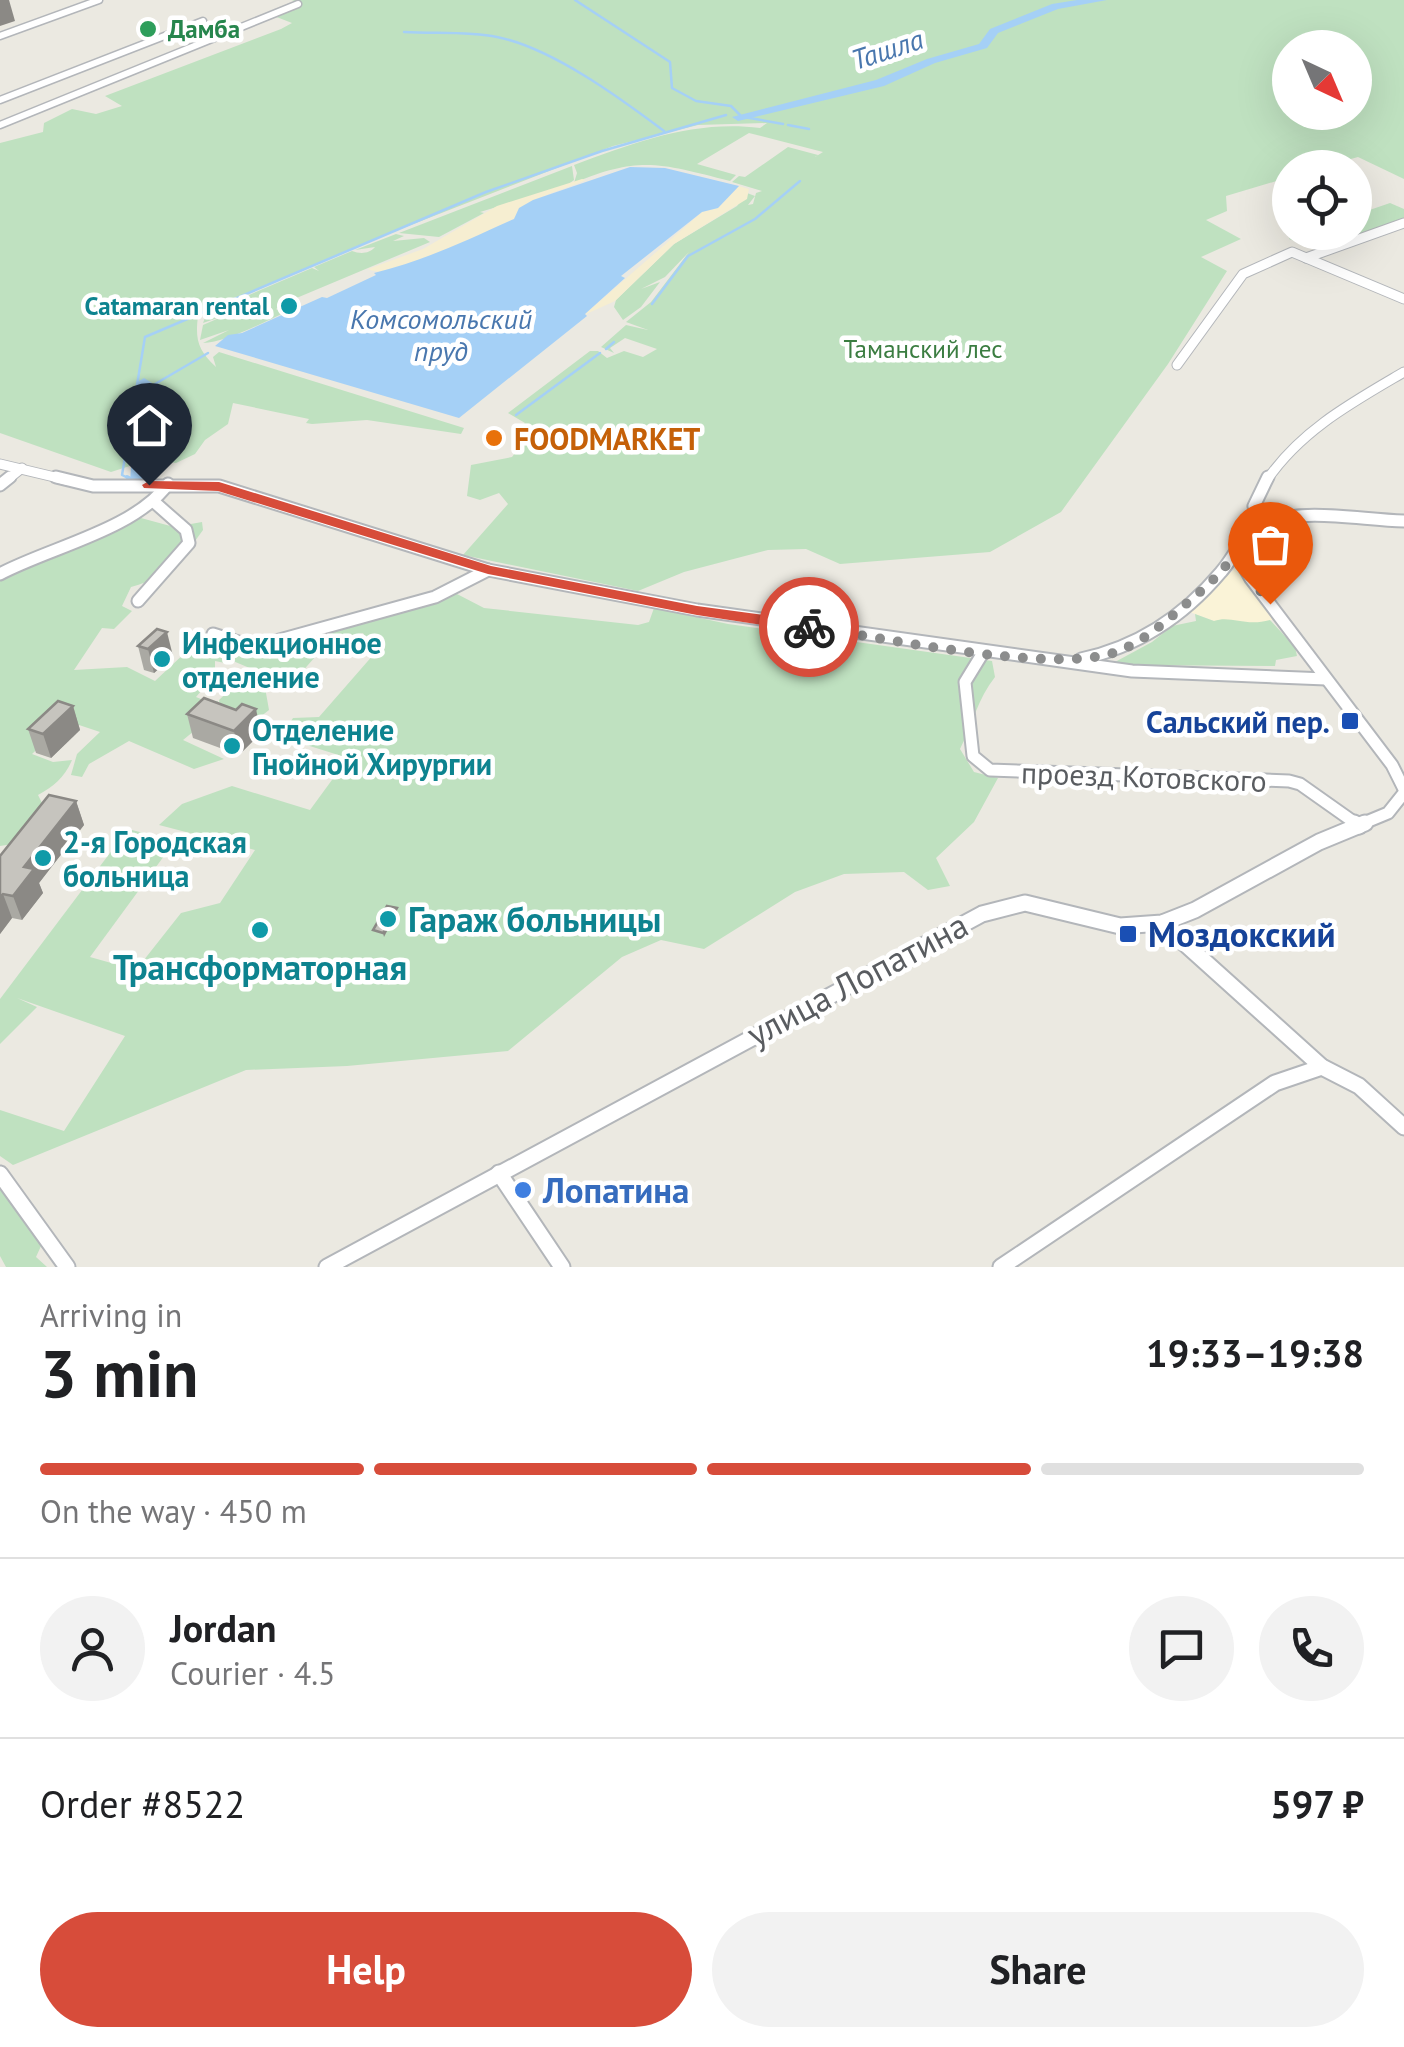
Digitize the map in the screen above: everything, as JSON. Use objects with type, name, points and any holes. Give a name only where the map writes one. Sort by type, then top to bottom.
[{"type":"street","points":[[0,36],[98,0]]},
{"type":"street","points":[[0,125],[298,4]]},
{"type":"street","points":[[0,100],[203,21]]},
{"type":"street","points":[[1306,258],[1404,222]]},
{"type":"street","points":[[1178,365],[1243,274],[1292,252],[1404,300]]},
{"type":"street","points":[[1267,522],[1254,506],[1264,478],[1278,461],[1312,433],[1404,372]]},
{"type":"street","points":[[0,464],[94,486],[204,484],[235,490],[488,570],[697,610],[1132,671],[1326,678]]},
{"type":"street","points":[[0,485],[22,468]]},
{"type":"street","points":[[0,574],[56,546],[106,530],[153,501],[168,484]]},
{"type":"street","points":[[138,601],[189,543],[186,530],[153,501]]},
{"type":"street","points":[[1072,660],[1116,652],[1146,637],[1220,573],[1249,533],[1267,522],[1404,522]]},
{"type":"street","points":[[1238,548],[1242,566],[1326,678],[1402,792]]},
{"type":"street","points":[[212,634],[254,647],[456,589],[488,570]]},
{"type":"street","name":"проезд Котовского","points":[[984,651],[967,676],[966,690],[974,756],[990,770],[1288,782],[1300,784],[1359,826]]},
{"type":"street","name":"улица Лопатина","points":[[327,1267],[646,1091],[999,906],[1024,903],[1120,926],[1162,922],[1196,910],[1294,855],[1359,826],[1402,792]]},
{"type":"street","points":[[1162,922],[1322,1067],[1360,1086],[1404,1127]]},
{"type":"street","points":[[1002,1267],[1275,1083],[1322,1067]]},
{"type":"street","points":[[0,1174],[67,1267]]},
{"type":"street","points":[[499,1174],[562,1267]]},
{"type":"shaded area","points":[[1237,567],[1276,619],[1249,626],[1214,621],[1187,611]]},
{"type":"green space","name":"Таманский лес","points":[[292,0],[1404,0],[1404,179],[1372,164],[1372,150],[1272,150],[1272,182],[1226,196],[1227,211],[1206,220],[1241,239],[1201,257],[1227,271],[1168,364],[1061,512],[990,552],[840,564],[806,549],[768,550],[684,572],[638,591],[463,555],[508,504],[499,493],[480,500],[467,496],[471,465],[512,457],[527,438],[516,431],[525,423],[508,413],[590,351],[598,351],[607,358],[624,351],[643,357],[657,349],[625,338],[610,348],[614,353],[601,347],[626,325],[648,330],[626,322],[651,302],[689,252],[665,277],[641,289],[660,282],[641,307],[623,320],[614,307],[616,300],[674,244],[737,206],[747,193],[755,196],[748,205],[753,204],[756,193],[762,191],[732,182],[788,147],[818,155],[815,157],[823,152],[749,133],[697,164],[736,175],[730,181],[651,165],[617,168],[574,183],[574,165],[688,130],[760,128],[767,123],[698,125],[613,146],[357,246],[198,316],[199,344],[216,367],[213,357],[219,352],[464,428],[461,434],[367,420],[312,424],[306,423],[309,419],[233,403],[228,424],[205,440],[195,454],[176,463],[152,459],[111,472],[0,433],[0,143],[43,132],[44,123],[72,109],[96,114],[122,106],[105,96],[292,23],[274,16],[297,2]]},
{"type":"green space","points":[[572,166],[574,180],[566,186],[480,212],[484,213],[439,237],[399,233]]},
{"type":"green space","points":[[1390,203],[1404,209],[1404,221],[1372,231],[1372,209]]},
{"type":"green space","points":[[396,234],[404,236],[393,241],[424,238],[430,242],[287,302],[276,309],[284,313],[243,332],[203,343],[229,330],[200,340],[203,325],[226,315],[203,323],[207,313],[312,268],[319,271],[314,267],[352,251],[370,251],[375,247],[355,250]]},
{"type":"green space","points":[[141,518],[174,527],[202,522],[203,530],[173,566],[131,587],[122,606],[132,611],[114,629],[102,628],[74,670],[127,667],[155,681],[203,636],[234,646],[225,663],[215,661],[215,675],[196,697],[211,703],[218,701],[215,714],[183,740],[224,759],[194,769],[129,741],[89,764],[82,777],[71,775],[77,754],[100,732],[67,721],[32,754],[53,762],[72,760],[58,780],[38,795],[46,811],[19,843],[0,846],[0,576]]},
{"type":"green space","points":[[457,594],[484,608],[638,625],[649,622],[654,608],[728,624],[992,661],[995,677],[960,749],[974,772],[998,778],[974,822],[936,858],[950,886],[928,890],[904,872],[844,874],[795,892],[704,949],[661,940],[622,957],[508,1051],[347,1066],[246,1070],[13,1165],[0,1156],[0,1110],[64,1131],[125,1036],[17,998],[37,1007],[0,1044],[0,999],[128,829],[175,841],[90,957],[136,970],[181,913],[220,903],[255,850],[159,825],[182,804],[232,786],[310,810],[348,758],[281,737],[293,718],[319,717],[374,654],[363,633],[331,639],[300,674],[263,676],[269,710],[251,724],[220,706],[219,700],[252,669],[233,661],[237,654]]},
{"type":"green space","points":[[1195,614],[1214,621],[1270,620],[1295,647],[1297,656],[1276,660],[1275,666],[1115,662],[1172,626],[1196,621]]},
{"type":"green space","points":[[0,1185],[41,1246],[36,1257],[47,1267],[6,1267],[0,1256]]},
{"type":"sand","points":[[586,180],[536,200],[514,219],[441,254],[399,269],[368,269],[423,249],[497,206]]},
{"type":"sand","points":[[739,186],[749,189],[747,199],[674,244],[615,301],[584,315],[702,212],[718,208]]},
{"type":"water","name":"Комсомольский пруд","points":[[630,167],[665,168],[739,186],[718,208],[702,212],[621,276],[625,278],[587,316],[459,418],[215,346],[228,335],[242,333],[327,298],[374,273],[428,256],[514,219],[519,208],[533,200]]},
{"type":"building","points":[[157,629],[167,632],[148,649],[138,646]]},
{"type":"building","points":[[204,698],[236,710],[242,704],[256,709],[234,731],[187,714]]},
{"type":"building","points":[[58,701],[73,706],[43,734],[28,729]]},
{"type":"building","points":[[49,795],[76,801],[24,867],[34,869],[13,896],[0,897],[0,856]]},
{"type":"building","points":[[387,906],[397,908],[383,933],[373,930]]},
{"type":"waterway","points":[[575,0],[670,62],[672,88],[696,101],[731,106],[742,117]]},
{"type":"waterway","name":"Ташла","points":[[738,117],[880,83],[931,61],[983,46],[994,31],[1056,6],[1102,0]]},
{"type":"waterway","points":[[404,32],[474,34],[518,43],[585,76],[664,131]]},
{"type":"waterway","name":"Ташла","points":[[132,480],[122,475],[145,337],[486,192],[602,151],[726,115]]},
{"type":"waterway","points":[[744,117],[783,124]]},
{"type":"waterway","points":[[788,125],[809,129]]},
{"type":"waterway","points":[[652,304],[688,256],[755,219],[800,181]]},
{"type":"waterway","points":[[606,349],[614,342]]},
{"type":"waterway","points":[[155,384],[208,353]]},
{"type":"waterway","points":[[516,415],[600,353]]},
{"type":"waterway","name":"Ташла","points":[[139,483],[144,383]]},
{"type":"waterway","name":"Ташла","points":[[144,391],[148,389]]},
{"type":"waterway","points":[[127,477],[138,483]]},
{"type":"way so far","points":[[809,627],[1026,656],[1072,660],[1102,656],[1146,637],[1166,622],[1220,573],[1238,548],[1242,566],[1270,604]]},
{"type":"place","name":"Дамба","points":[[148,29]]},
{"type":"place","name":"Catamaran rental","points":[[289,306]]},
{"type":"place","name":"FOODMARKET","points":[[494,438]]},
{"type":"place","name":"Инфекционное отделение","points":[[162,659]]},
{"type":"place","name":"Сальский пер.","points":[[1350,721]]},
{"type":"place","name":"Отделение Гнойной Хирургии","points":[[232,746]]},
{"type":"place","name":"2-я Городская больница","points":[[43,858]]},
{"type":"place","name":"Гараж больницы","points":[[388,919]]},
{"type":"place","name":"Трансформаторная","points":[[260,930]]},
{"type":"place","name":"Моздокский","points":[[1128,934]]},
{"type":"place","name":"Лопатина","points":[[523,1190]]},
{"type":"route","points":[[149,485],[219,486],[488,570],[809,627]]}]
